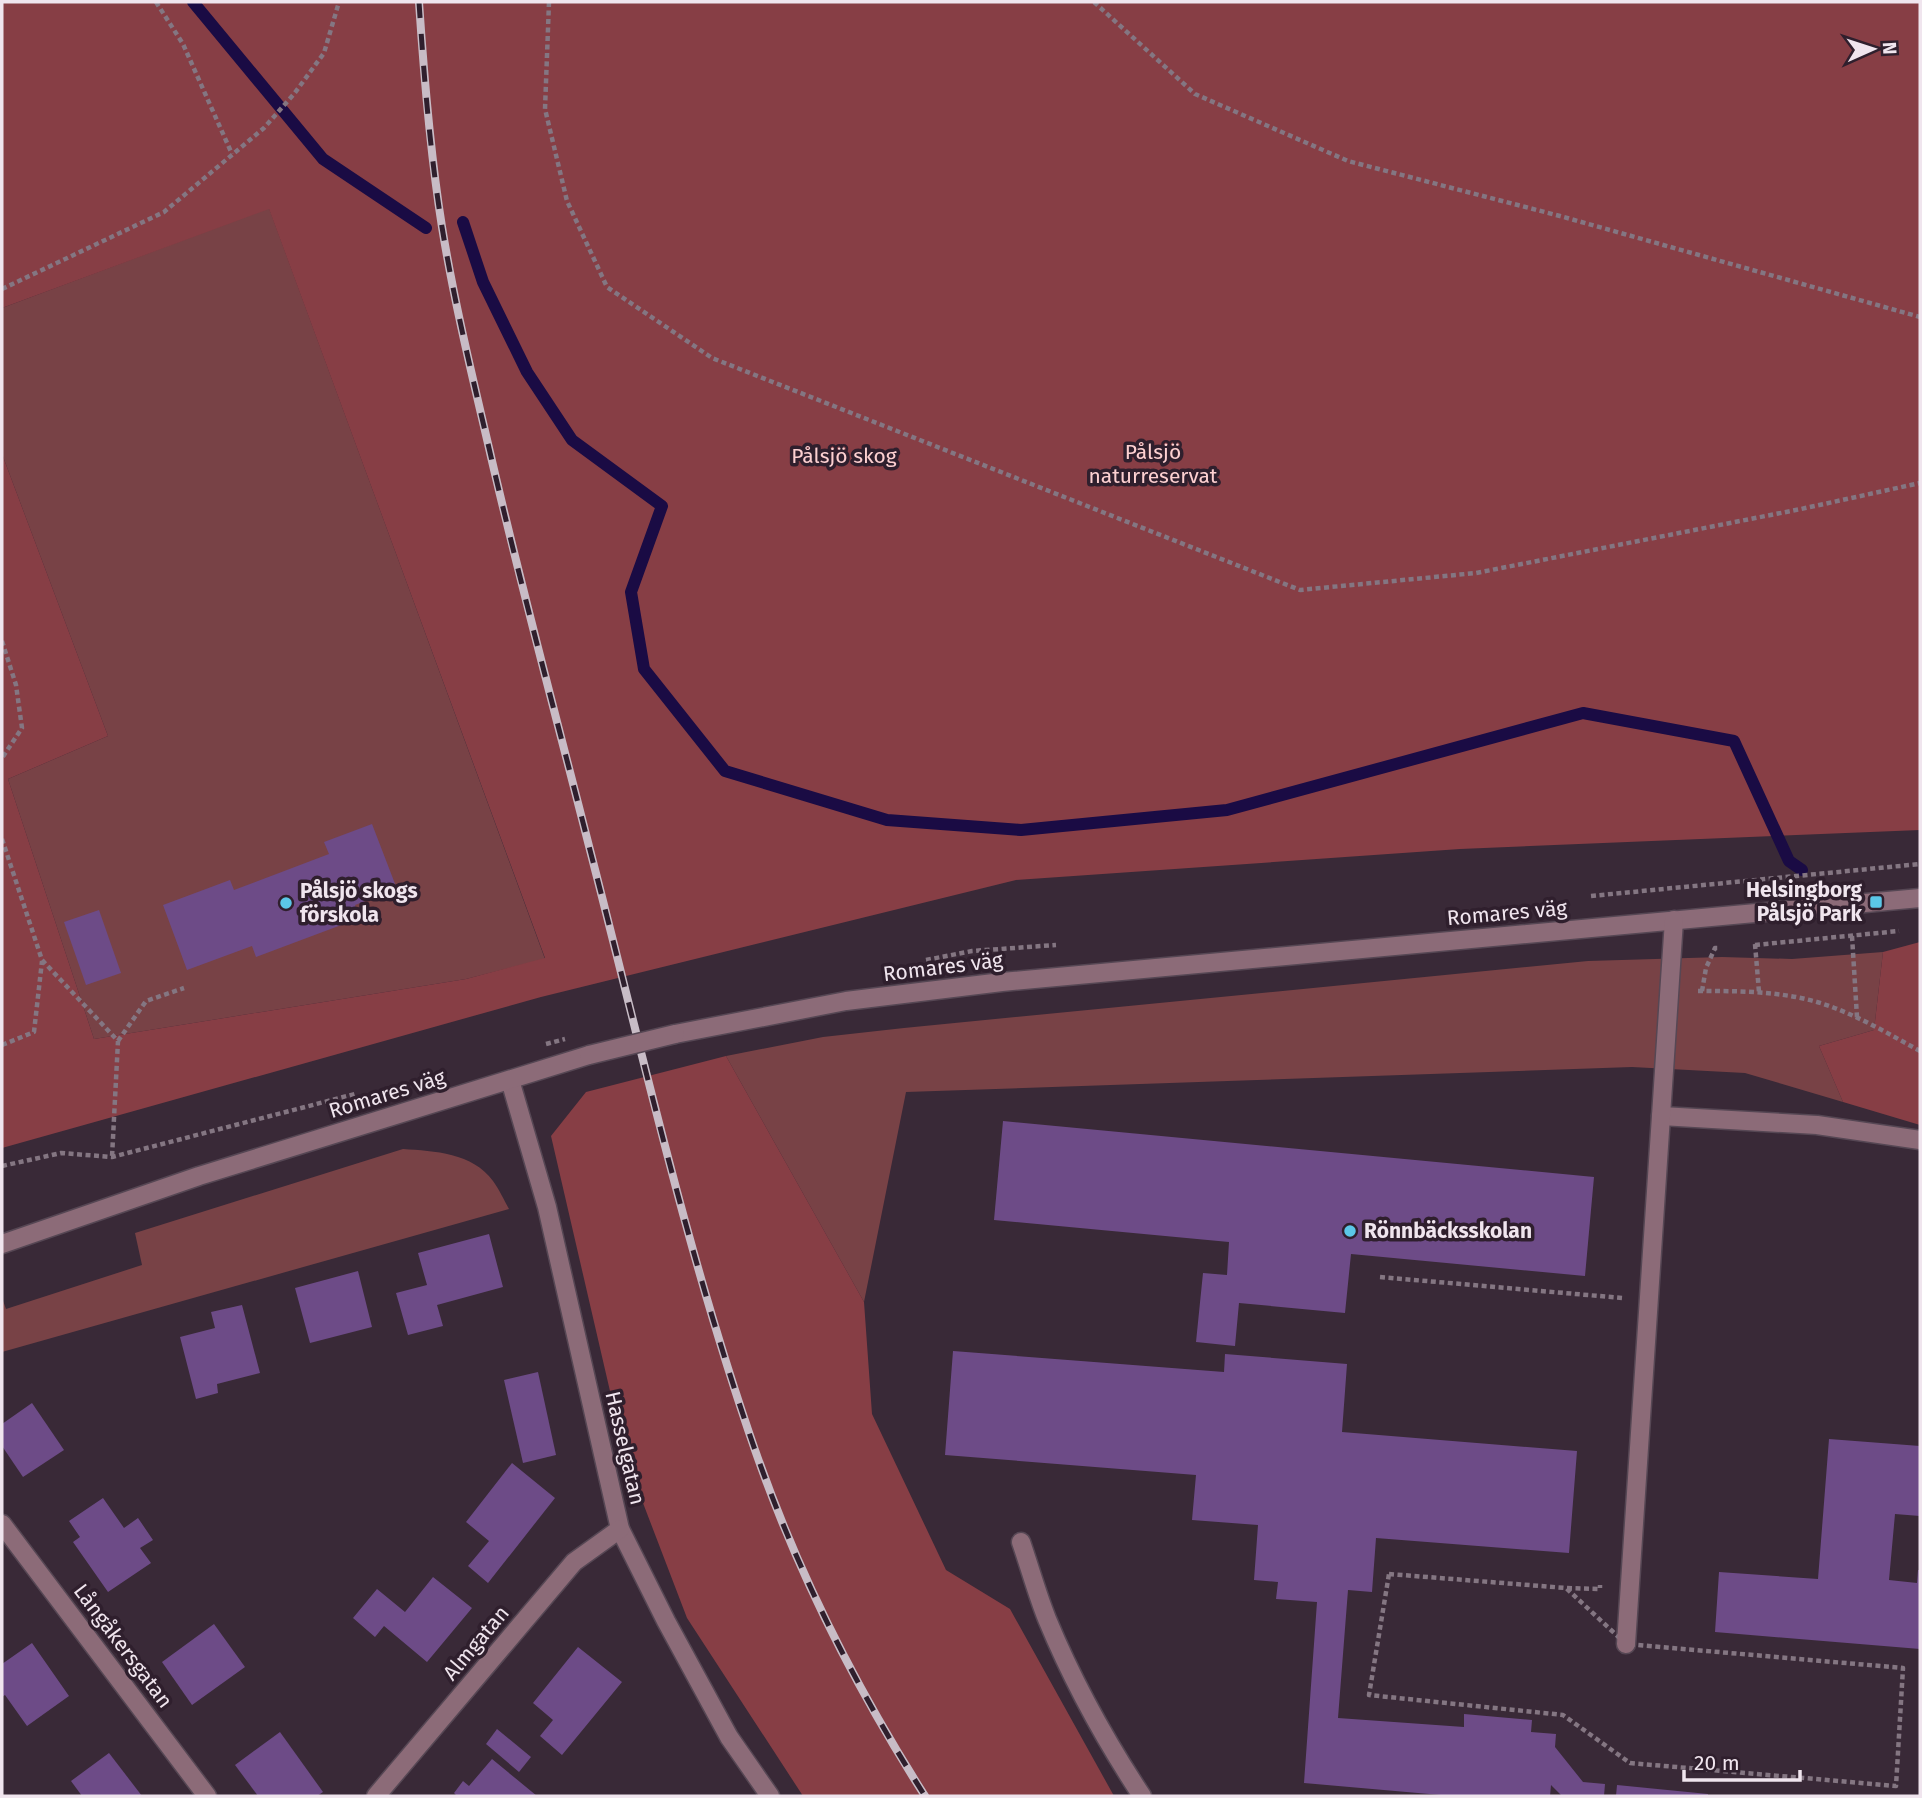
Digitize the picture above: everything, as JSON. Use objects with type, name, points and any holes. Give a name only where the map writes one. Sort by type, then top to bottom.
[{"type":"street","name":"Romares väg","points":[[2,1244],[199,1176],[589,1055],[675,1034],[846,1001],[1002,982],[1920,898]]},
{"type":"street","points":[[1626,1644],[1674,920]]},
{"type":"street","name":"Hasselgatan","points":[[510,1080],[547,1207],[620,1529],[729,1737],[770,1796]]},
{"type":"street","points":[[1661,1116],[1817,1125],[1920,1140]]},
{"type":"street","name":"Långåkersgatan","points":[[2,1524],[208,1796]]},
{"type":"street","name":"Almgatan","points":[[376,1796],[574,1562],[620,1529]]},
{"type":"street","points":[[1021,1542],[1047,1618],[1084,1700],[1142,1796]]},
{"type":"path","points":[[156,2],[183,44],[232,154]]},
{"type":"path","points":[[2,289],[164,212],[264,128],[324,53],[338,2]]},
{"type":"path","points":[[549,2],[545,110],[567,201],[607,287],[712,358],[1300,590],[1476,573],[1920,483]]},
{"type":"path","points":[[1094,2],[1195,94],[1348,161],[1560,216],[1920,317]]},
{"type":"path","points":[[2,641],[16,685],[22,728],[2,758]]},
{"type":"path","points":[[2,839],[42,960],[34,1032],[2,1045]]},
{"type":"path","points":[[1742,946],[1902,930]]},
{"type":"path","points":[[1852,936],[1857,1017]]},
{"type":"path","points":[[1702,991],[1706,968],[1715,948],[1728,947]]},
{"type":"path","points":[[42,960],[118,1041]]},
{"type":"path","points":[[112,1157],[118,1041],[146,1001],[184,988]]},
{"type":"path","points":[[1670,991],[1773,993],[1818,1002],[1857,1017],[1920,1052]]},
{"type":"path","points":[[533,1047],[546,1044]]},
{"type":"path","points":[[2,1166],[61,1153],[112,1157],[369,1091]]},
{"type":"path","points":[[1380,1277],[1623,1298]]},
{"type":"path","points":[[1389,1574],[1566,1588],[1626,1644],[1903,1668],[1896,1786],[1630,1763],[1563,1715],[1369,1695],[1389,1574]]},
{"type":"shaded area","points":[[269,208],[545,959],[466,979],[94,1039],[8,779],[108,736],[2,454],[2,308]]},
{"type":"shaded area","points":[[1883,952],[1874,1030],[1819,1046],[1843,1102],[1745,1073],[1632,1067],[906,1092],[864,1302],[726,1056],[823,1037],[904,1028],[1588,961],[1722,957],[1792,959]]},
{"type":"shaded area","points":[[403,1149],[452,1155],[475,1164],[493,1181],[509,1209],[2,1352],[2,1298],[6,1309],[142,1265],[135,1233]]},
{"type":"green space","name":"Pålsjö skog","points":[[2,2],[1920,2],[1920,830],[1460,849],[1016,880],[541,997],[2,1148],[2,454],[108,736],[8,779],[94,1039],[466,979],[545,958],[269,209],[2,308]]},
{"type":"green space","points":[[1920,942],[1920,1125],[1843,1102],[1819,1046],[1874,1030],[1883,952]]},
{"type":"green space","points":[[726,1056],[864,1302],[872,1414],[946,1570],[1010,1609],[1114,1796],[803,1796],[687,1618],[625,1456],[551,1136],[586,1092]]},
{"type":"building","points":[[372,824],[397,889],[355,905],[360,918],[256,957],[252,946],[187,970],[163,905],[230,880],[234,890],[329,854],[324,842]]},
{"type":"building","points":[[99,910],[121,973],[86,985],[64,922]]},
{"type":"building","name":"Rönnbäcksskolan","points":[[1003,1121],[1594,1177],[1585,1276],[1351,1254],[1345,1313],[1239,1303],[1235,1346],[1196,1342],[1203,1273],[1227,1275],[1229,1242],[994,1220]]},
{"type":"building","points":[[489,1234],[503,1287],[437,1305],[443,1326],[408,1335],[396,1293],[427,1285],[418,1253]]},
{"type":"building","points":[[358,1271],[372,1327],[310,1343],[295,1288]]},
{"type":"building","points":[[242,1305],[260,1373],[217,1384],[218,1393],[196,1399],[180,1337],[215,1328],[211,1312]]},
{"type":"building","points":[[953,1351],[1224,1372],[1225,1354],[1347,1364],[1342,1432],[1577,1451],[1569,1553],[1376,1538],[1372,1592],[1348,1590],[1338,1718],[1464,1727],[1464,1714],[1532,1720],[1531,1732],[1556,1734],[1555,1747],[1583,1782],[1605,1784],[1604,1796],[1562,1796],[1551,1785],[1550,1796],[1452,1796],[1304,1783],[1317,1602],[1276,1599],[1278,1582],[1254,1580],[1258,1525],[1192,1520],[1196,1475],[945,1455]]},
{"type":"building","points":[[538,1372],[556,1455],[523,1463],[504,1380]]},
{"type":"building","points":[[32,1403],[64,1450],[23,1477],[2,1446],[2,1424]]},
{"type":"building","points":[[1829,1439],[1920,1446],[1920,1516],[1895,1514],[1889,1580],[1917,1583],[1920,1570],[1920,1649],[1715,1632],[1719,1572],[1818,1579]]},
{"type":"building","points":[[512,1463],[555,1498],[488,1583],[468,1566],[489,1541],[466,1522]]},
{"type":"building","points":[[103,1498],[124,1528],[138,1518],[153,1540],[140,1548],[151,1563],[108,1592],[73,1542],[80,1537],[69,1521]]},
{"type":"building","points":[[433,1577],[472,1608],[427,1662],[384,1626],[375,1637],[353,1618],[377,1589],[405,1612]]},
{"type":"building","points":[[214,1624],[245,1667],[192,1705],[162,1662]]},
{"type":"building","points":[[32,1643],[69,1696],[27,1726],[5,1695],[2,1697],[2,1664]]},
{"type":"building","points":[[578,1647],[622,1682],[562,1755],[540,1736],[553,1720],[533,1703]]},
{"type":"building","points":[[497,1729],[531,1757],[519,1772],[486,1744]]},
{"type":"building","points":[[280,1732],[323,1792],[317,1796],[258,1796],[235,1765]]},
{"type":"building","points":[[109,1753],[142,1796],[82,1796],[71,1781]]},
{"type":"building","points":[[492,1759],[537,1796],[457,1796],[454,1793],[463,1781],[469,1786]]},
{"type":"building","points":[[1617,1785],[1708,1794],[1708,1796],[1616,1796]]},
{"type":"waterway","points":[[193,2],[323,159],[426,228]]},
{"type":"waterway","points":[[463,222],[483,282],[527,372],[572,440],[662,506],[631,592],[644,669],[725,771],[887,820],[1021,830],[1227,810],[1583,713],[1734,741],[1789,861],[1802,870]]},
{"type":"railway","points":[[419,2],[438,199],[464,338],[526,599],[647,1076],[708,1302],[755,1450],[809,1584],[852,1671],[925,1796]]},
{"type":"place","name":"Helsingborg Pålsjö Park","points":[[1876,902]]},
{"type":"place","name":"Pålsjö skogs förskola","points":[[286,903]]},
{"type":"place","name":"Rönnbäcksskolan","points":[[1350,1231]]},
{"type":"park label","name":"Pålsjö naturreservat","points":[[1153,464]]}]
